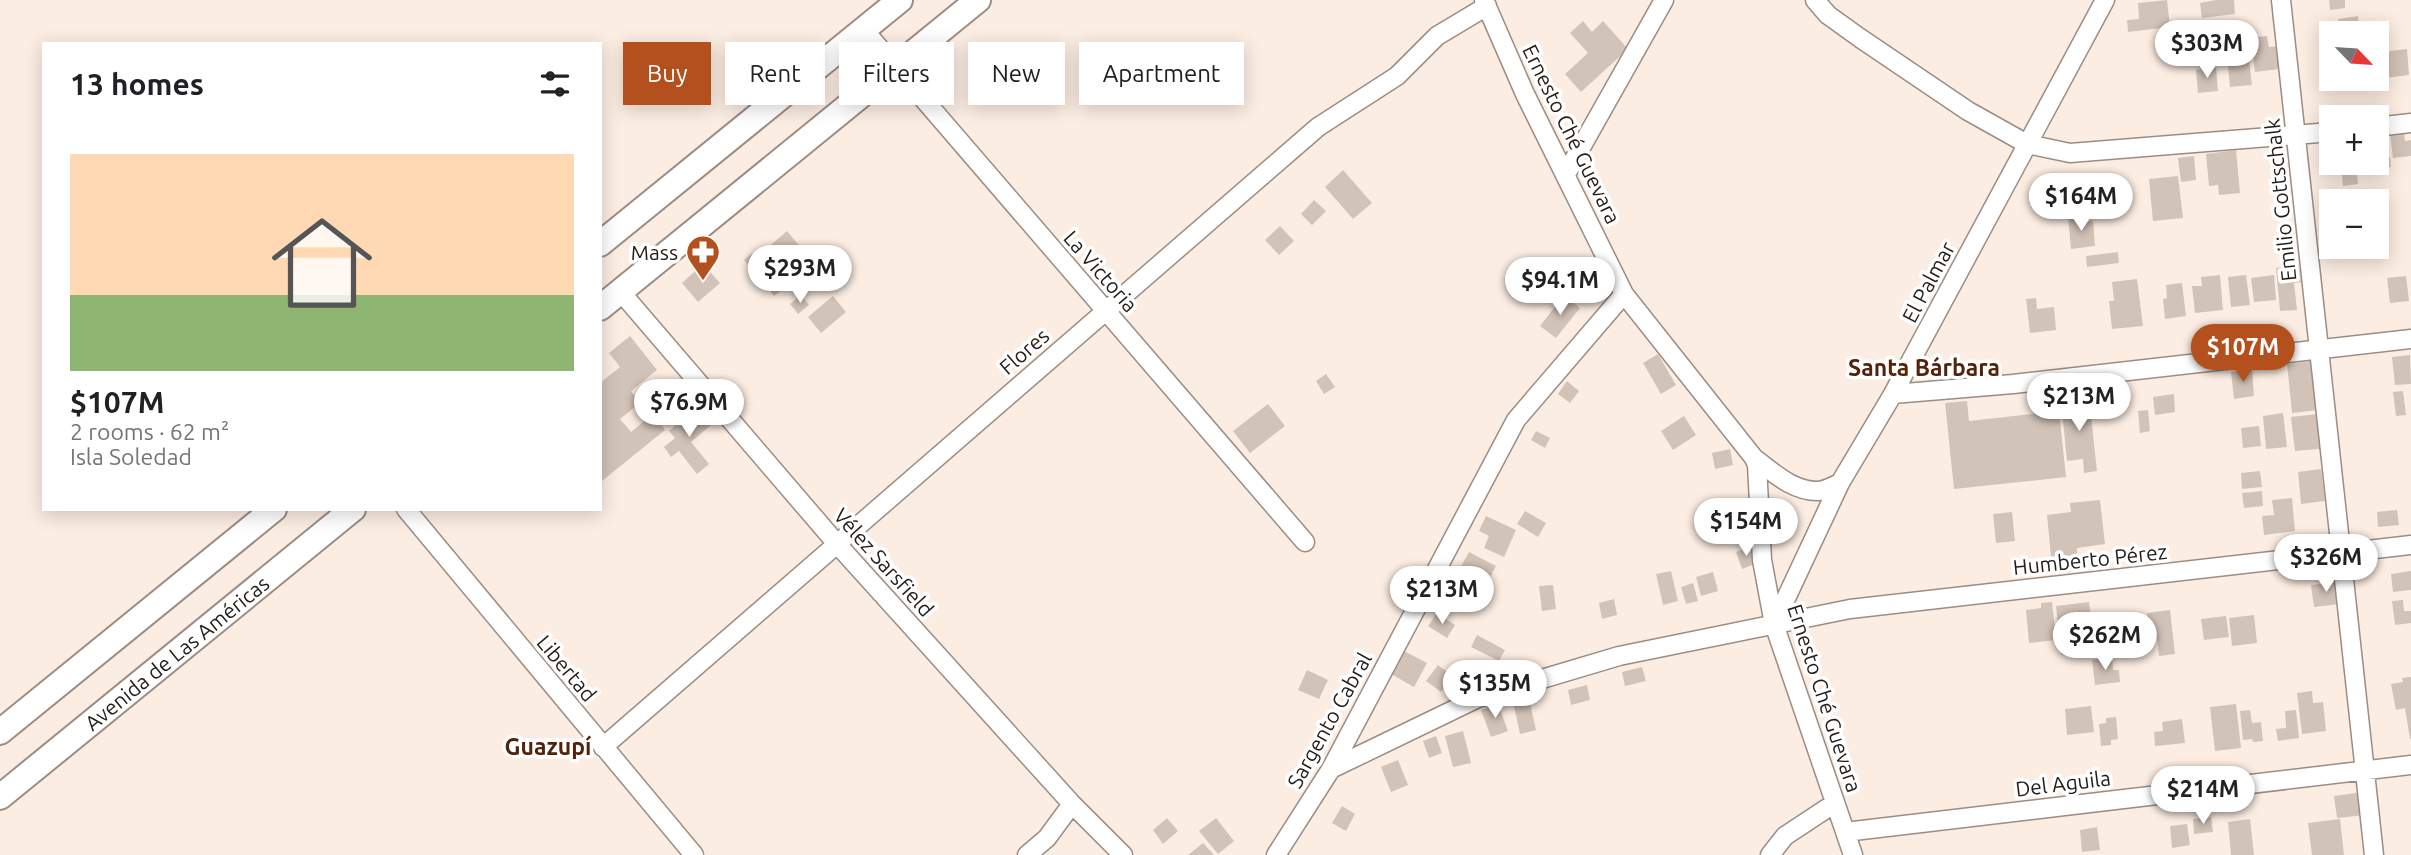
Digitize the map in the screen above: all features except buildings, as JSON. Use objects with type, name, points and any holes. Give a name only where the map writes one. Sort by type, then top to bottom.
[{"type":"main road","points":[[602,242],[901,0]]},
{"type":"main road","points":[[926,42],[978,0]]},
{"type":"main road","points":[[602,306],[849,105]]},
{"type":"main road","points":[[0,732],[272,511]]},
{"type":"main road","name":"Avenida de Las Américas","points":[[0,797],[351,511]]},
{"type":"street","points":[[1566,174],[1664,0]]},
{"type":"street","points":[[1815,0],[1828,15],[1860,38],[1968,111],[2027,144],[2070,153],[2319,133]]},
{"type":"street","name":"El Palmar","points":[[1774,624],[1840,484],[1893,394],[2105,0]]},
{"type":"street","name":"Emilio Gottschalk","points":[[2281,0],[2374,855]]},
{"type":"street","name":"Ernesto Ché Guevara","points":[[1485,3],[1525,94],[1624,294],[1754,458],[1757,466],[1762,560],[1774,624],[1853,855]]},
{"type":"street","name":"Flores","points":[[603,747],[1318,127],[1397,76],[1437,36],[1485,3]]},
{"type":"street","name":"La Victoria","points":[[864,30],[874,42]]},
{"type":"street","name":"La Victoria","points":[[928,105],[1305,542]]},
{"type":"street","points":[[2389,126],[2411,123]]},
{"type":"street","name":"Vélez Sarsfield","points":[[620,292],[837,544],[1072,804],[1123,855]]},
{"type":"street","name":"Sargento Cabral","points":[[1276,855],[1331,769],[1516,420],[1624,294]]},
{"type":"street","points":[[1893,394],[2013,384],[2411,339]]},
{"type":"street","points":[[1754,458],[1788,484],[1803,489],[1820,491],[1840,484]]},
{"type":"street","name":"Libertad","points":[[408,511],[694,855]]},
{"type":"street","name":"Humberto Pérez","points":[[1331,769],[1478,698],[1619,656],[1850,609],[2411,545]]},
{"type":"street","name":"Del Aguila","points":[[1845,832],[2411,765]]},
{"type":"street","points":[[1770,855],[1785,836],[1835,803]]},
{"type":"street","points":[[1027,855],[1047,838],[1072,804]]},
{"type":"place","name":"Mass","points":[[703,282]]},
{"type":"district","name":"Santa Bárbara","points":[[1924,367]]},
{"type":"district","name":"Guazupí","points":[[548,746]]}]
